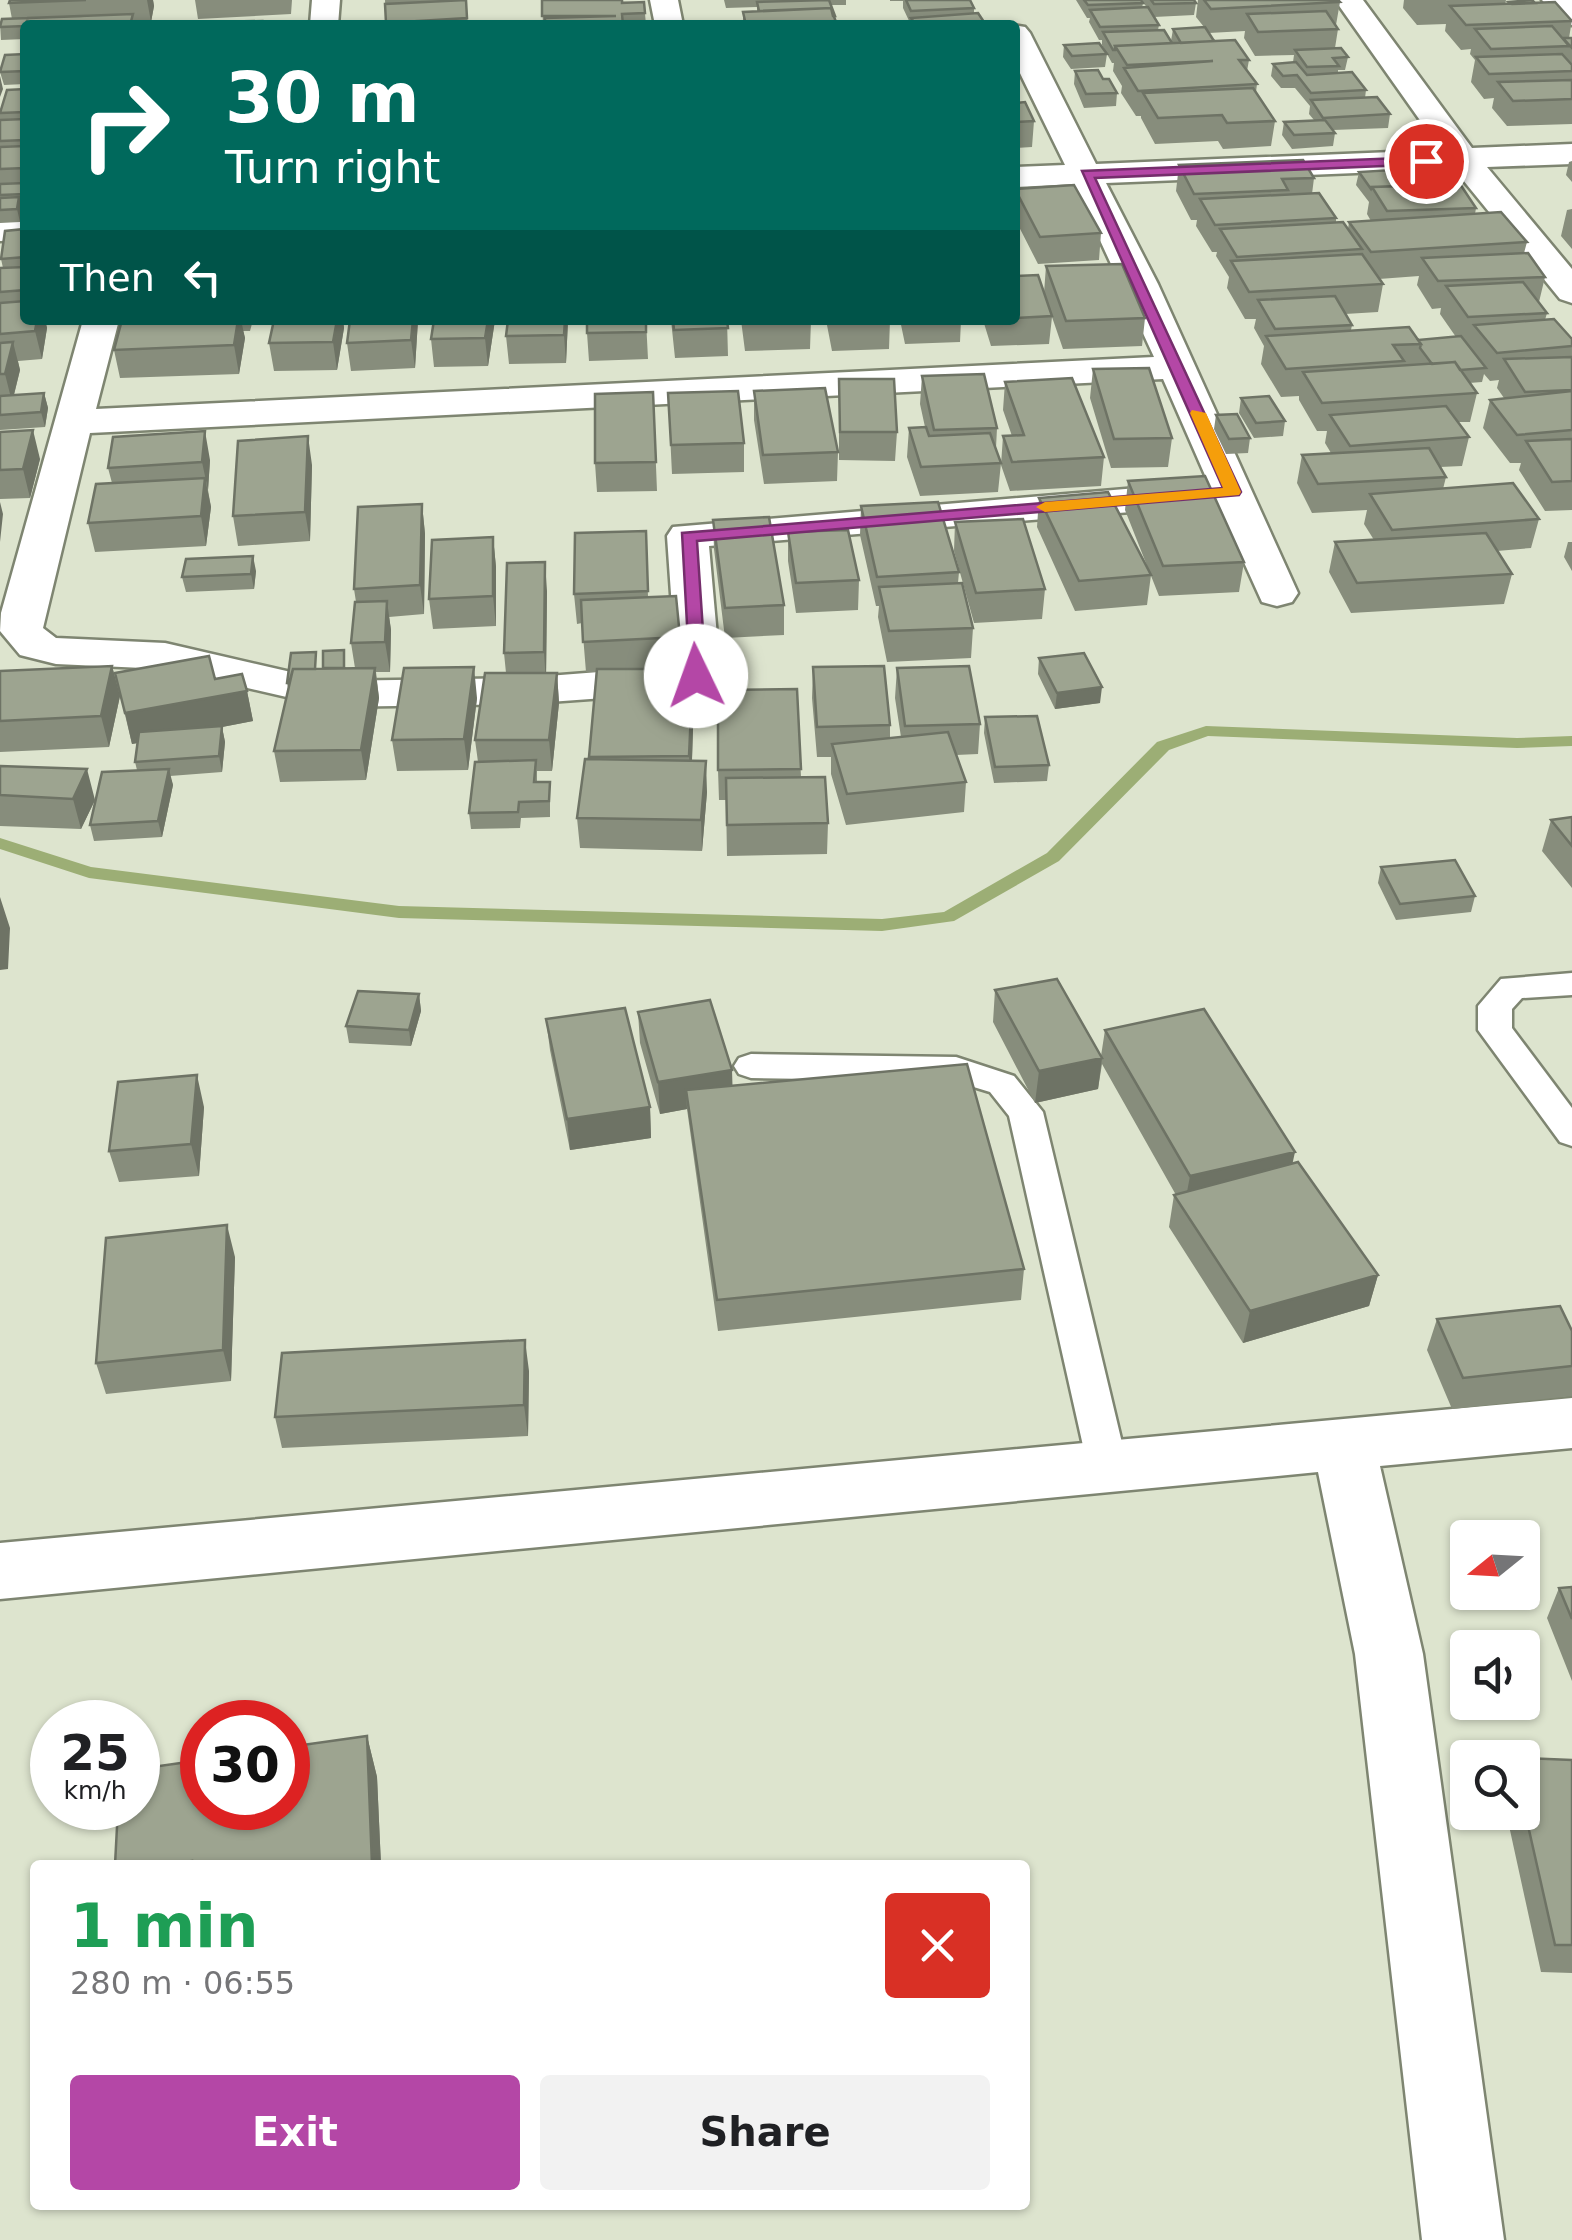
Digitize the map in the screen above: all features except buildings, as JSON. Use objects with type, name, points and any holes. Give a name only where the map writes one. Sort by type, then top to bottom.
[{"type":"street","points":[[1349,0],[1464,160],[1572,292]]},
{"type":"street","points":[[1556,0],[1572,16]]},
{"type":"street","points":[[1020,43],[1177,366],[1277,594]]},
{"type":"street","points":[[1020,177],[1572,154]]},
{"type":"street","points":[[100,325],[22,613],[26,639],[56,651],[166,656],[330,694],[522,690],[692,678],[698,670],[670,537],[1233,492]]},
{"type":"street","points":[[75,422],[1177,366]]},
{"type":"street","points":[[0,1571],[1572,1423]]},
{"type":"street","points":[[1344,1445],[1389,1654],[1463,2240]]},
{"type":"lane","points":[[1572,984],[1514,987],[1495,1006],[1496,1030],[1572,1133]]},
{"type":"lane","points":[[751,1066],[956,1069],[1002,1084],[1026,1112],[1108,1468]]},
{"type":"waterway","points":[[0,843],[89,872],[399,912],[882,925],[948,917],[1053,857],[1163,746],[1206,731],[1517,743],[1572,741]]},
{"type":"slow traffic","points":[[1045,507],[1233,492],[1198,413]]},
{"type":"route","points":[[696,676],[688,536],[1233,492],[1086,174],[1426,161]]}]
